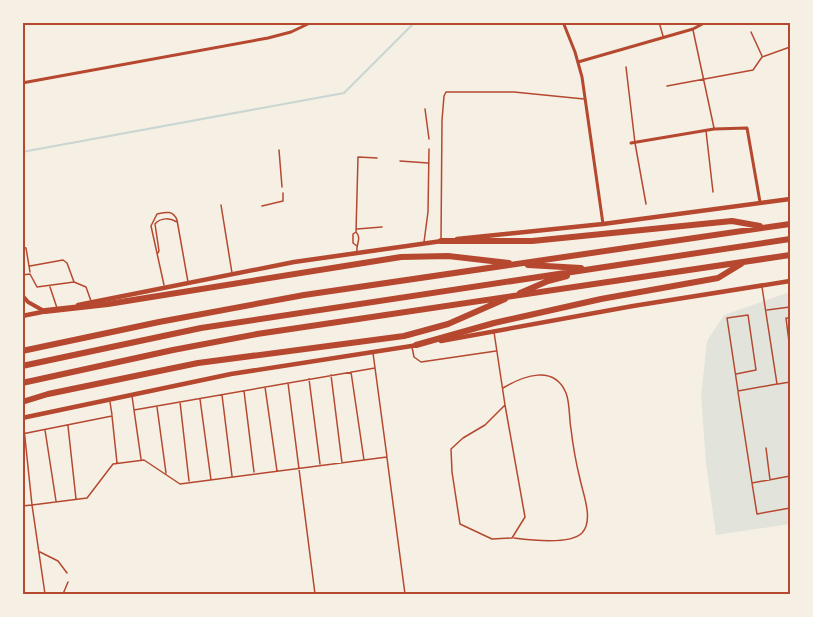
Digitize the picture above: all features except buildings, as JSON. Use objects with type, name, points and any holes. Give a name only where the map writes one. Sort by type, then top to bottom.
[{"type":"highway","points":[[441,241],[532,241],[732,221],[766,227]]},
{"type":"highway","points":[[22,351],[159,322],[304,296],[790,224]]},
{"type":"highway","points":[[22,366],[201,328],[790,239]]},
{"type":"highway","points":[[22,383],[257,334],[790,255]]},
{"type":"highway","points":[[45,311],[108,304],[400,257],[448,256],[546,267],[599,268]]},
{"type":"highway","points":[[414,345],[494,323],[601,299],[718,278],[744,262]]},
{"type":"highway","points":[[22,402],[48,394],[198,363],[404,336],[448,324],[548,281],[599,268]]},
{"type":"main road","points":[[22,316],[294,262],[482,235],[603,224],[790,199]]},
{"type":"main road","points":[[23,418],[231,374],[790,281]]},
{"type":"street","points":[[22,83],[268,38],[312,22]]},
{"type":"street","points":[[563,22],[578,62],[603,224]]},
{"type":"street","points":[[578,62],[693,29],[706,22]]},
{"type":"street","points":[[633,143],[714,129],[747,128],[760,203]]},
{"type":"street","points":[[22,295],[28,302],[45,311]]},
{"type":"lane","points":[[659,22],[663,38]]},
{"type":"lane","points":[[693,29],[714,129]]},
{"type":"lane","points":[[751,32],[762,57]]},
{"type":"lane","points":[[667,86],[753,70],[762,57],[790,47]]},
{"type":"lane","points":[[626,67],[633,143],[646,204]]},
{"type":"lane","points":[[441,241],[442,120],[446,92],[514,92],[585,99]]},
{"type":"lane","points":[[425,109],[429,139]]},
{"type":"lane","points":[[705,131],[713,192]]},
{"type":"lane","points":[[423,243],[428,212],[429,149]]},
{"type":"lane","points":[[279,150],[282,187]]},
{"type":"lane","points":[[357,253],[359,243],[356,230],[358,157],[377,158]]},
{"type":"lane","points":[[400,161],[429,163]]},
{"type":"lane","points":[[261,206],[283,201],[283,193]]},
{"type":"lane","points":[[221,205],[232,274]]},
{"type":"lane","points":[[165,288],[151,226],[158,214],[171,213],[176,217],[189,283]]},
{"type":"lane","points":[[158,255],[155,224],[158,220],[167,219],[178,223]]},
{"type":"lane","points":[[356,230],[381,227]]},
{"type":"lane","points":[[22,247],[26,248],[30,274],[37,287],[74,282],[86,287],[91,302]]},
{"type":"lane","points":[[30,266],[63,260],[68,263],[74,282]]},
{"type":"lane","points":[[22,275],[30,274]]},
{"type":"lane","points":[[50,286],[57,309]]},
{"type":"lane","points":[[762,286],[777,384]]},
{"type":"lane","points":[[766,310],[790,307]]},
{"type":"lane","points":[[736,374],[756,370],[748,315],[727,318],[757,514],[790,508]]},
{"type":"lane","points":[[790,318],[786,318],[790,350]]},
{"type":"lane","points":[[494,331],[525,517],[512,538]]},
{"type":"lane","points":[[414,345],[414,357],[421,362],[497,351]]},
{"type":"lane","points":[[373,352],[405,594]]},
{"type":"lane","points":[[134,410],[375,368]]},
{"type":"lane","points":[[351,371],[364,460]]},
{"type":"lane","points":[[330,375],[342,463]]},
{"type":"lane","points":[[502,388],[531,375],[546,375],[560,382],[567,395],[576,460],[587,511],[586,525],[582,533],[573,537],[541,541],[492,538],[460,524],[451,449],[463,438],[485,425],[505,405]]},
{"type":"lane","points":[[309,378],[320,466]]},
{"type":"lane","points":[[287,382],[315,594]]},
{"type":"lane","points":[[738,391],[790,382]]},
{"type":"lane","points":[[265,386],[277,471]]},
{"type":"lane","points":[[244,390],[255,474]]},
{"type":"lane","points":[[222,394],[232,477]]},
{"type":"lane","points":[[132,395],[141,460]]},
{"type":"lane","points":[[200,398],[211,480]]},
{"type":"lane","points":[[109,400],[117,464]]},
{"type":"lane","points":[[180,402],[189,483]]},
{"type":"lane","points":[[157,406],[166,475]]},
{"type":"lane","points":[[24,434],[112,416]]},
{"type":"lane","points":[[23,418],[32,505],[45,594]]},
{"type":"lane","points":[[68,425],[76,499]]},
{"type":"lane","points":[[45,430],[56,502]]},
{"type":"lane","points":[[766,448],[770,480]]},
{"type":"lane","points":[[22,506],[87,498],[113,464],[141,460],[180,484],[387,457]]},
{"type":"lane","points":[[752,483],[790,476]]},
{"type":"lane","points":[[39,552],[58,561],[67,573]]},
{"type":"lane","points":[[63,594],[68,582]]},
{"type":"shaded area","points":[[790,292],[790,524],[716,535],[706,463],[701,396],[707,341],[724,315]]},
{"type":"waterway","points":[[22,152],[344,93],[415,22]]}]
